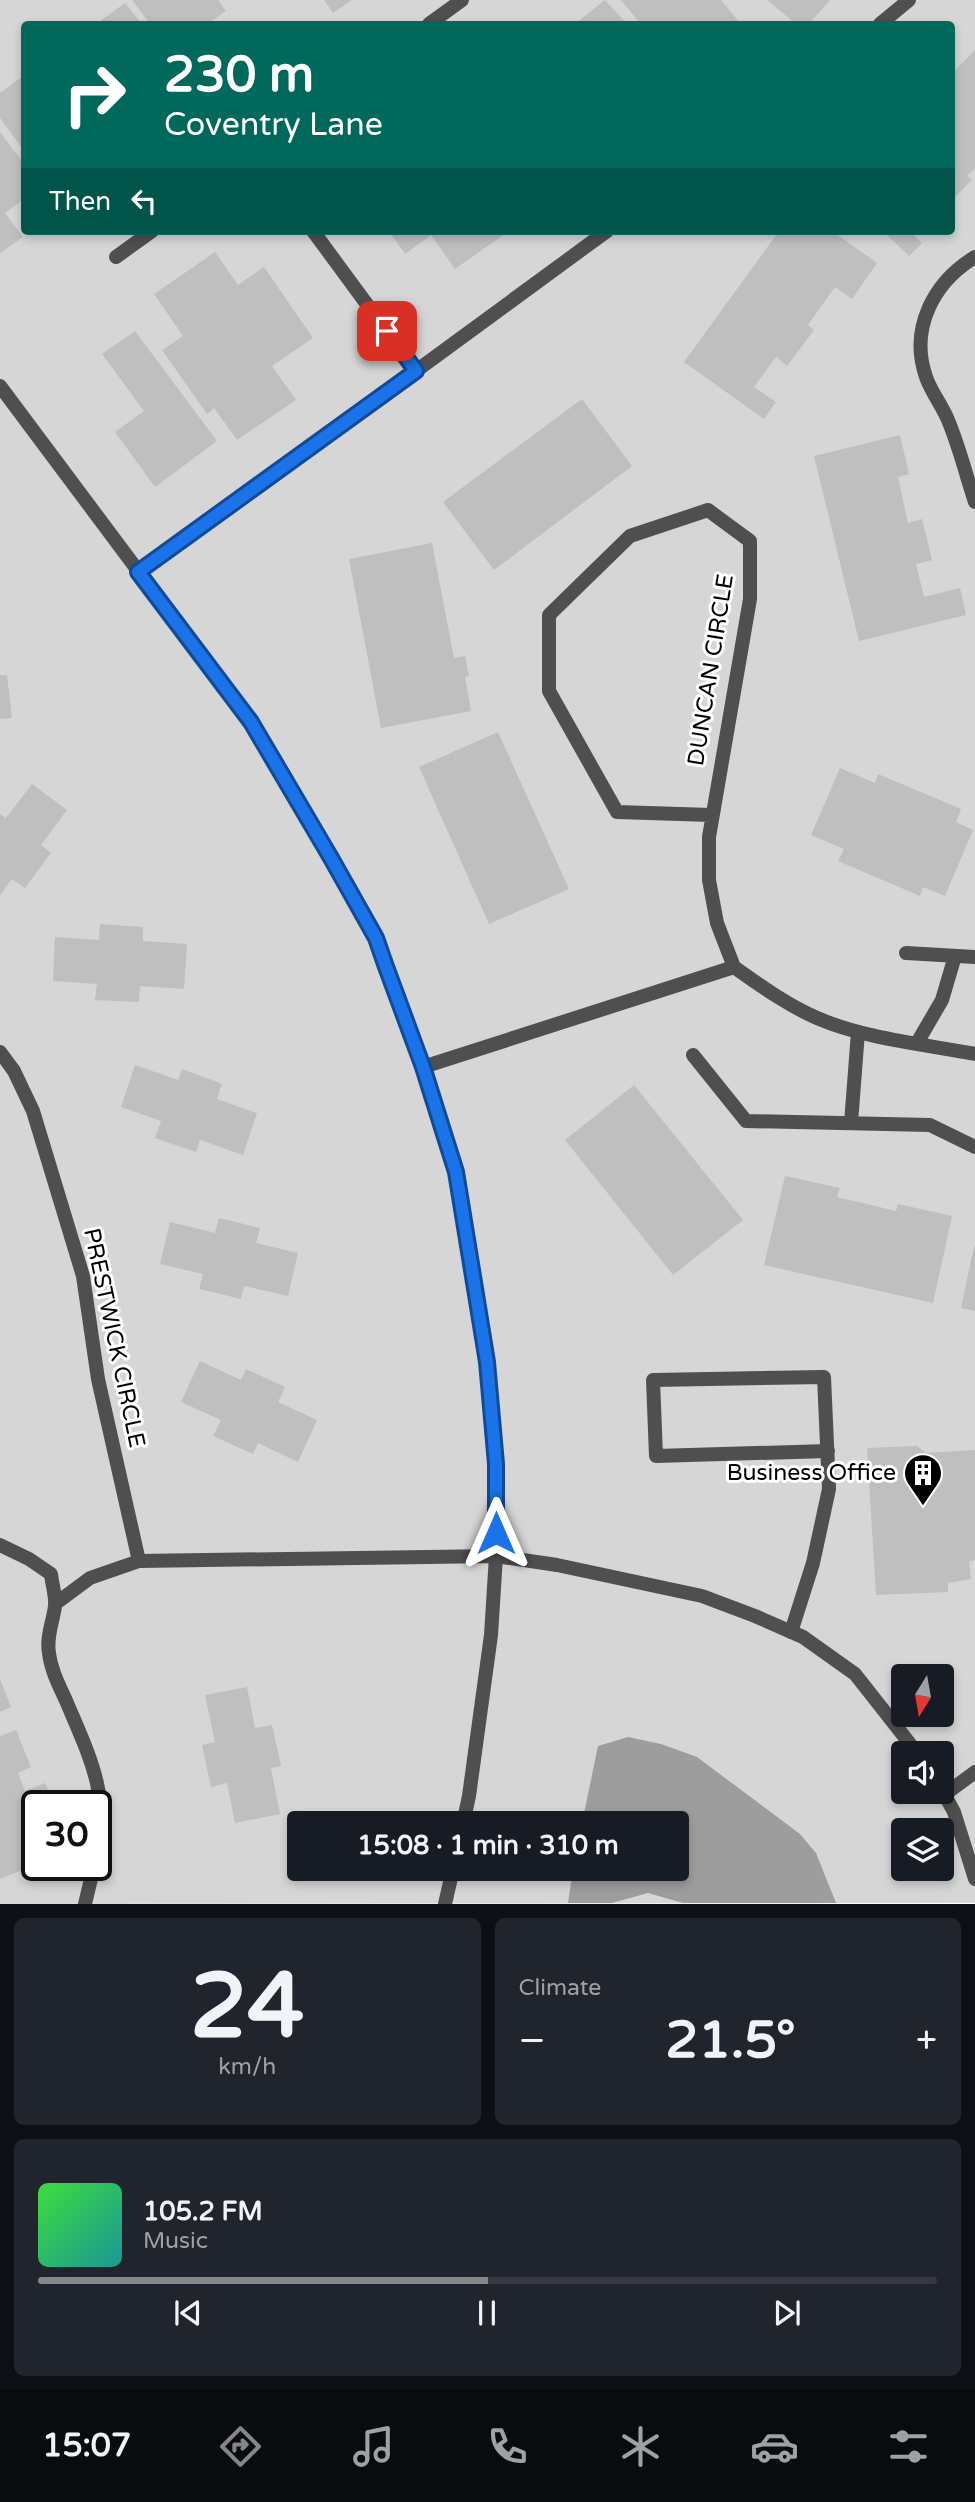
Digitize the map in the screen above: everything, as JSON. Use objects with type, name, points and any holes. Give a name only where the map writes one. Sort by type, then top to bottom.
[{"type":"street","points":[[433,21],[461,0]]},
{"type":"street","points":[[884,21],[909,0]]},
{"type":"street","points":[[116,257],[146,235]]},
{"type":"street","points":[[316,235],[416,371]]},
{"type":"street","points":[[138,572],[602,235]]},
{"type":"street","points":[[975,257],[948,277],[934,295],[921,332],[921,356],[926,378],[948,418],[975,502]]},
{"type":"street","points":[[0,386],[251,722],[376,938],[423,1067],[456,1172],[487,1362],[496,1464],[496,1556],[491,1635],[465,1811]]},
{"type":"street","name":"DUNCAN CIRCLE","points":[[711,815],[617,812],[549,691],[549,615],[630,536],[708,510],[750,541],[750,599],[709,837],[709,880],[717,923],[734,967]]},
{"type":"street","points":[[906,953],[975,957]]},
{"type":"street","points":[[917,1044],[942,1000],[956,956]]},
{"type":"street","points":[[423,1067],[734,967],[774,996],[817,1018],[858,1032],[975,1054]]},
{"type":"street","points":[[851,1123],[858,1032]]},
{"type":"street","name":"PRESTWICK CIRCLE","points":[[0,1052],[14,1071],[33,1111],[83,1276],[98,1379],[139,1561]]},
{"type":"street","points":[[693,1055],[746,1121],[930,1125],[975,1147]]},
{"type":"street","points":[[791,1632],[813,1563],[829,1489],[828,1451],[824,1377],[653,1380],[656,1456],[828,1451]]},
{"type":"street","points":[[0,1545],[29,1559],[51,1574],[55,1604],[48,1651],[53,1672],[89,1754],[100,1790]]},
{"type":"street","points":[[55,1604],[90,1578],[139,1561],[496,1556],[556,1565],[702,1596],[803,1637],[855,1674],[908,1741]]},
{"type":"street","points":[[954,1786],[975,1772]]},
{"type":"street","points":[[949,1804],[971,1859],[975,1879]]},
{"type":"street","points":[[85,1903],[90,1881]]},
{"type":"street","points":[[445,1903],[450,1881]]},
{"type":"shaded area","points":[[0,0],[975,0],[975,1903],[0,1904]]},
{"type":"shaded area","points":[[628,1737],[661,1744],[697,1757],[800,1834],[816,1853],[836,1903],[683,1903],[648,1893],[612,1903],[568,1903],[571,1881],[689,1881],[689,1811],[584,1811],[598,1746]]},
{"type":"building","points":[[218,0],[226,11],[211,21],[148,21],[133,1]]},
{"type":"building","points":[[324,0],[352,0],[333,13]]},
{"type":"building","points":[[605,0],[624,21],[579,21]]},
{"type":"building","points":[[621,0],[721,0],[738,21],[638,21]]},
{"type":"building","points":[[767,0],[830,0],[812,21],[792,21]]},
{"type":"building","points":[[125,3],[140,21],[100,21]]},
{"type":"building","points":[[975,50],[975,168],[967,176],[972,180],[955,197],[955,70]]},
{"type":"building","points":[[21,77],[21,147],[0,118],[0,93]]},
{"type":"building","points":[[0,132],[21,160],[21,201],[5,213],[23,237],[0,253]]},
{"type":"building","points":[[392,235],[431,235],[405,254]]},
{"type":"building","points":[[431,235],[503,235],[455,269]]},
{"type":"building","points":[[776,235],[838,235],[877,263],[852,299],[835,287],[808,325],[814,330],[787,366],[776,357],[754,387],[776,402],[764,419],[684,362]]},
{"type":"building","points":[[887,235],[914,235],[922,243],[909,256]]},
{"type":"building","points":[[215,252],[238,285],[264,267],[313,338],[272,366],[296,400],[237,440],[214,408],[207,414],[162,350],[183,336],[154,294]]},
{"type":"building","points":[[135,331],[217,441],[155,487],[115,432],[144,411],[102,354]]},
{"type":"building","points":[[582,399],[632,466],[494,570],[443,502]]},
{"type":"building","points":[[900,435],[909,474],[898,477],[908,523],[922,519],[932,560],[916,564],[924,597],[960,588],[966,615],[859,641],[814,456]]},
{"type":"building","points":[[432,543],[454,658],[465,656],[469,676],[465,677],[471,711],[381,728],[349,559]]},
{"type":"building","points":[[0,675],[7,675],[12,718],[0,719]]},
{"type":"building","points":[[498,732],[569,889],[489,924],[419,767]]},
{"type":"building","points":[[840,768],[875,783],[878,774],[961,809],[956,822],[973,830],[945,896],[923,887],[920,896],[838,861],[844,849],[811,835]]},
{"type":"building","points":[[32,784],[67,810],[41,845],[51,853],[25,888],[12,879],[0,895],[0,814],[6,818]]},
{"type":"building","points":[[100,924],[143,927],[143,941],[187,944],[184,989],[140,986],[139,1002],[95,1000],[97,984],[53,981],[55,937],[99,940]]},
{"type":"building","points":[[135,1065],[178,1080],[182,1069],[222,1084],[217,1099],[257,1113],[243,1155],[200,1140],[196,1152],[155,1138],[161,1121],[121,1107]]},
{"type":"building","points":[[634,1085],[743,1220],[673,1275],[565,1140]]},
{"type":"building","points":[[785,1176],[840,1188],[837,1197],[896,1211],[898,1204],[952,1216],[933,1303],[764,1265]]},
{"type":"building","points":[[219,1218],[260,1228],[256,1243],[298,1253],[288,1296],[244,1286],[241,1299],[199,1289],[203,1274],[160,1264],[170,1222],[215,1233]]},
{"type":"building","points":[[975,1246],[975,1311],[961,1308]]},
{"type":"building","points":[[200,1361],[241,1380],[246,1369],[285,1387],[278,1402],[317,1420],[298,1462],[258,1443],[253,1454],[213,1436],[221,1420],[181,1402]]},
{"type":"building","name":"Business Office","points":[[917,1446],[926,1453],[975,1450],[975,1560],[969,1561],[971,1579],[948,1583],[948,1592],[876,1595],[867,1448]]},
{"type":"building","points":[[0,1679],[11,1707],[0,1712]]},
{"type":"building","points":[[247,1687],[255,1728],[272,1725],[281,1766],[271,1768],[280,1814],[235,1823],[227,1783],[211,1787],[202,1745],[215,1742],[205,1695]]},
{"type":"building","points":[[16,1730],[31,1767],[18,1773],[25,1790],[21,1790],[21,1870],[0,1879],[0,1736]]},
{"type":"building","points":[[45,1783],[48,1790],[28,1790]]},
{"type":"place","name":"Business Office","points":[[923,1507]]},
{"type":"route","points":[[387,331],[416,371],[138,572],[251,722],[376,938],[423,1067],[456,1172],[487,1362],[496,1464],[496,1533]]}]
